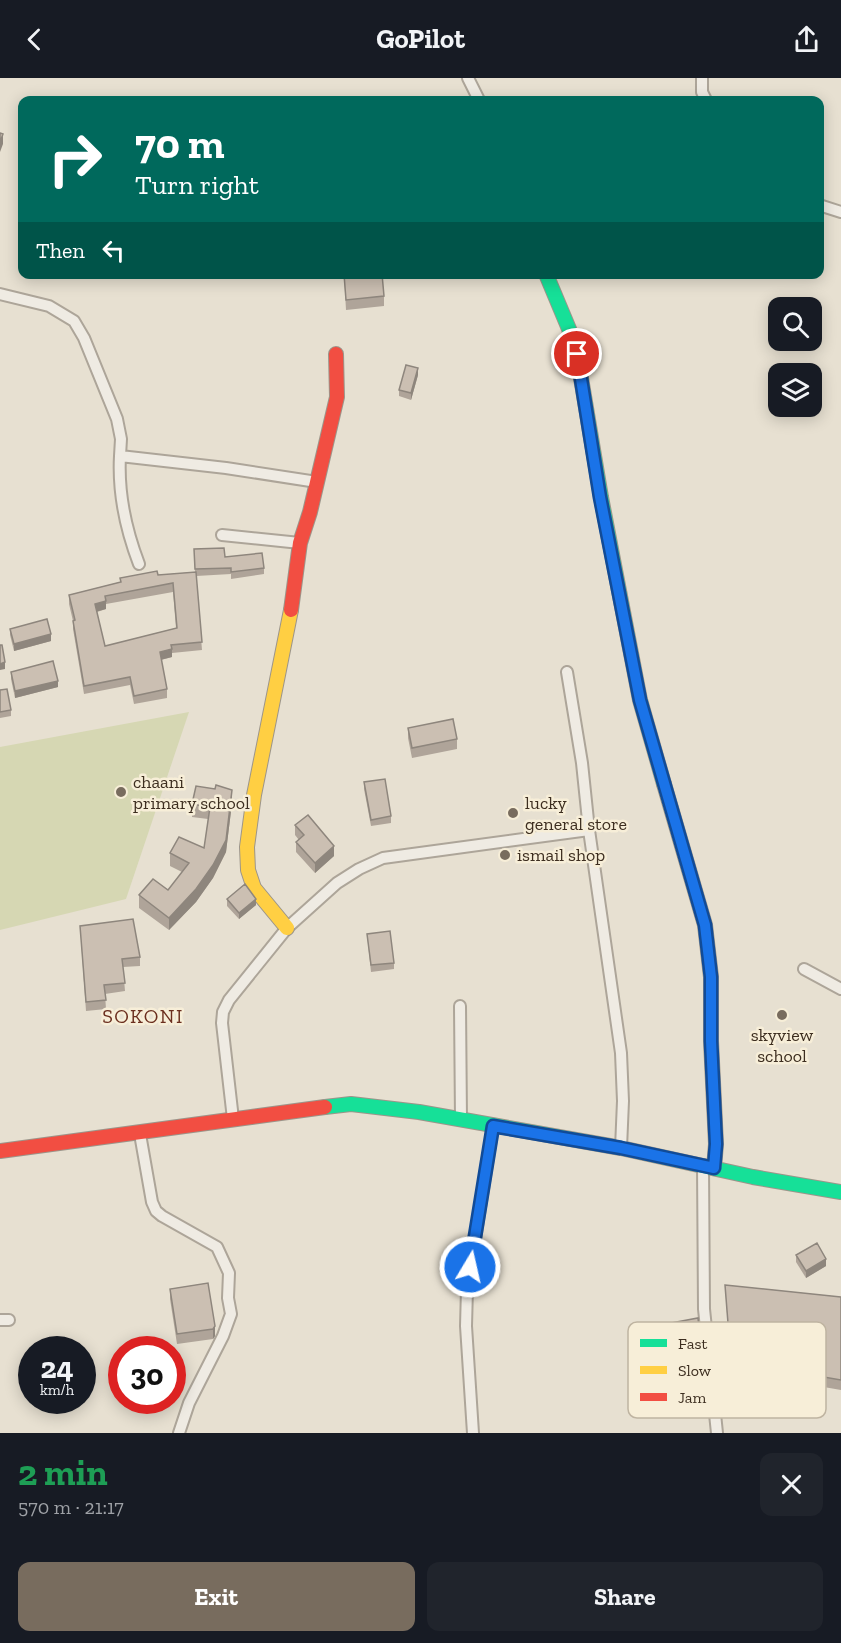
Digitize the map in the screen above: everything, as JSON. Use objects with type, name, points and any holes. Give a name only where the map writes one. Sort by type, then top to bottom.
[{"type":"street","points":[[468,78],[477,96]]},
{"type":"street","points":[[702,78],[704,96]]},
{"type":"street","points":[[824,207],[841,212]]},
{"type":"street","points":[[548,279],[577,354],[600,497],[640,700],[705,925],[711,977],[711,1041],[716,1144],[708,1167],[705,1322]]},
{"type":"street","points":[[0,294],[49,306],[74,321],[84,338],[117,419],[121,439],[119,471],[129,534],[139,564]]},
{"type":"street","points":[[287,928],[254,888],[248,870],[247,847],[254,795],[285,643],[300,543],[310,512],[337,397],[336,354]]},
{"type":"street","points":[[120,456],[226,468],[317,482]]},
{"type":"street","points":[[222,535],[300,543]]},
{"type":"street","points":[[567,672],[582,763],[589,831],[621,1053],[623,1101],[621,1148]]},
{"type":"street","points":[[233,1119],[222,1023],[223,1012],[238,988],[287,928],[337,883],[383,858],[589,831]]},
{"type":"street","points":[[804,969],[841,989]]},
{"type":"street","points":[[460,1006],[461,1119]]},
{"type":"street","points":[[0,1151],[351,1104],[461,1119],[621,1148],[753,1177],[841,1192]]},
{"type":"street","points":[[473,1433],[466,1326],[467,1289],[493,1126]]},
{"type":"street","points":[[140,1134],[152,1202],[156,1211],[217,1247],[229,1273],[228,1298],[231,1314],[223,1336],[189,1403],[179,1433]]},
{"type":"street","points":[[715,1418],[717,1433]]},
{"type":"green space","points":[[189,712],[126,899],[0,930],[0,747]]},
{"type":"building","points":[[344,279],[382,279],[384,296],[346,300]]},
{"type":"building","points":[[406,365],[418,368],[411,393],[399,390]]},
{"type":"building","points":[[224,548],[225,557],[262,553],[264,568],[231,572],[231,568],[195,569],[194,549]]},
{"type":"building","points":[[157,571],[158,575],[196,572],[202,642],[171,645],[172,649],[160,652],[167,689],[134,696],[130,677],[84,686],[73,621],[75,620],[69,595],[121,582],[120,578]],"holes":[[[173,583],[177,628],[105,646],[95,604],[106,601],[105,596]]]},
{"type":"building","points":[[47,619],[51,634],[14,644],[10,629]]},
{"type":"building","points":[[0,645],[2,645],[5,662],[0,664]]},
{"type":"building","points":[[53,661],[58,681],[15,691],[11,672]]},
{"type":"building","points":[[7,689],[11,710],[0,712],[0,690]]},
{"type":"building","points":[[453,719],[457,739],[412,748],[408,728]]},
{"type":"building","points":[[385,779],[391,816],[371,820],[364,782]]},
{"type":"building","points":[[216,785],[232,790],[226,840],[213,865],[196,889],[169,918],[139,895],[153,879],[168,890],[189,863],[170,853],[179,837],[204,848],[210,807],[192,804],[196,786],[215,789]]},
{"type":"building","points":[[308,815],[334,846],[315,863],[296,842],[304,835],[295,825]]},
{"type":"building","points":[[245,884],[256,899],[239,913],[227,899]]},
{"type":"building","points":[[133,919],[140,957],[122,959],[125,983],[104,985],[106,1000],[86,1002],[80,926]]},
{"type":"building","points":[[390,931],[394,963],[371,965],[367,934]]},
{"type":"building","points":[[817,1243],[826,1259],[806,1271],[796,1255]]},
{"type":"building","points":[[208,1283],[215,1326],[213,1329],[177,1334],[170,1289]]},
{"type":"building","points":[[725,1285],[841,1297],[841,1380],[826,1377],[826,1322],[728,1322]]},
{"type":"building","points":[[698,1318],[698,1322],[676,1322]]},
{"type":"traffic: fast","points":[[548,279],[577,354],[601,497],[640,700],[664,784]]},
{"type":"traffic: fast","points":[[325,1107],[351,1104],[419,1112],[621,1148],[753,1177],[841,1192]]},
{"type":"traffic: slow","points":[[287,928],[254,888],[248,870],[247,847],[254,795],[291,610]]},
{"type":"traffic: slow","points":[[664,784],[705,925],[711,977],[711,1041],[716,1144],[714,1168]]},
{"type":"traffic: jam","points":[[291,610],[300,543],[310,512],[337,397],[336,354]]},
{"type":"traffic: jam","points":[[0,1151],[325,1107]]},
{"type":"place","name":"chaani primary school","points":[[121,792]]},
{"type":"place","name":"lucky general store","points":[[513,813]]},
{"type":"place","name":"ismail shop","points":[[505,855]]},
{"type":"place","name":"skyview school","points":[[782,1015]]},
{"type":"district","name":"SOKONI","points":[[143,1016]]},
{"type":"route","points":[[470,1267],[493,1126],[621,1148],[714,1168],[716,1144],[712,1076],[711,977],[705,925],[698,893],[640,700],[600,497],[577,354]]}]
